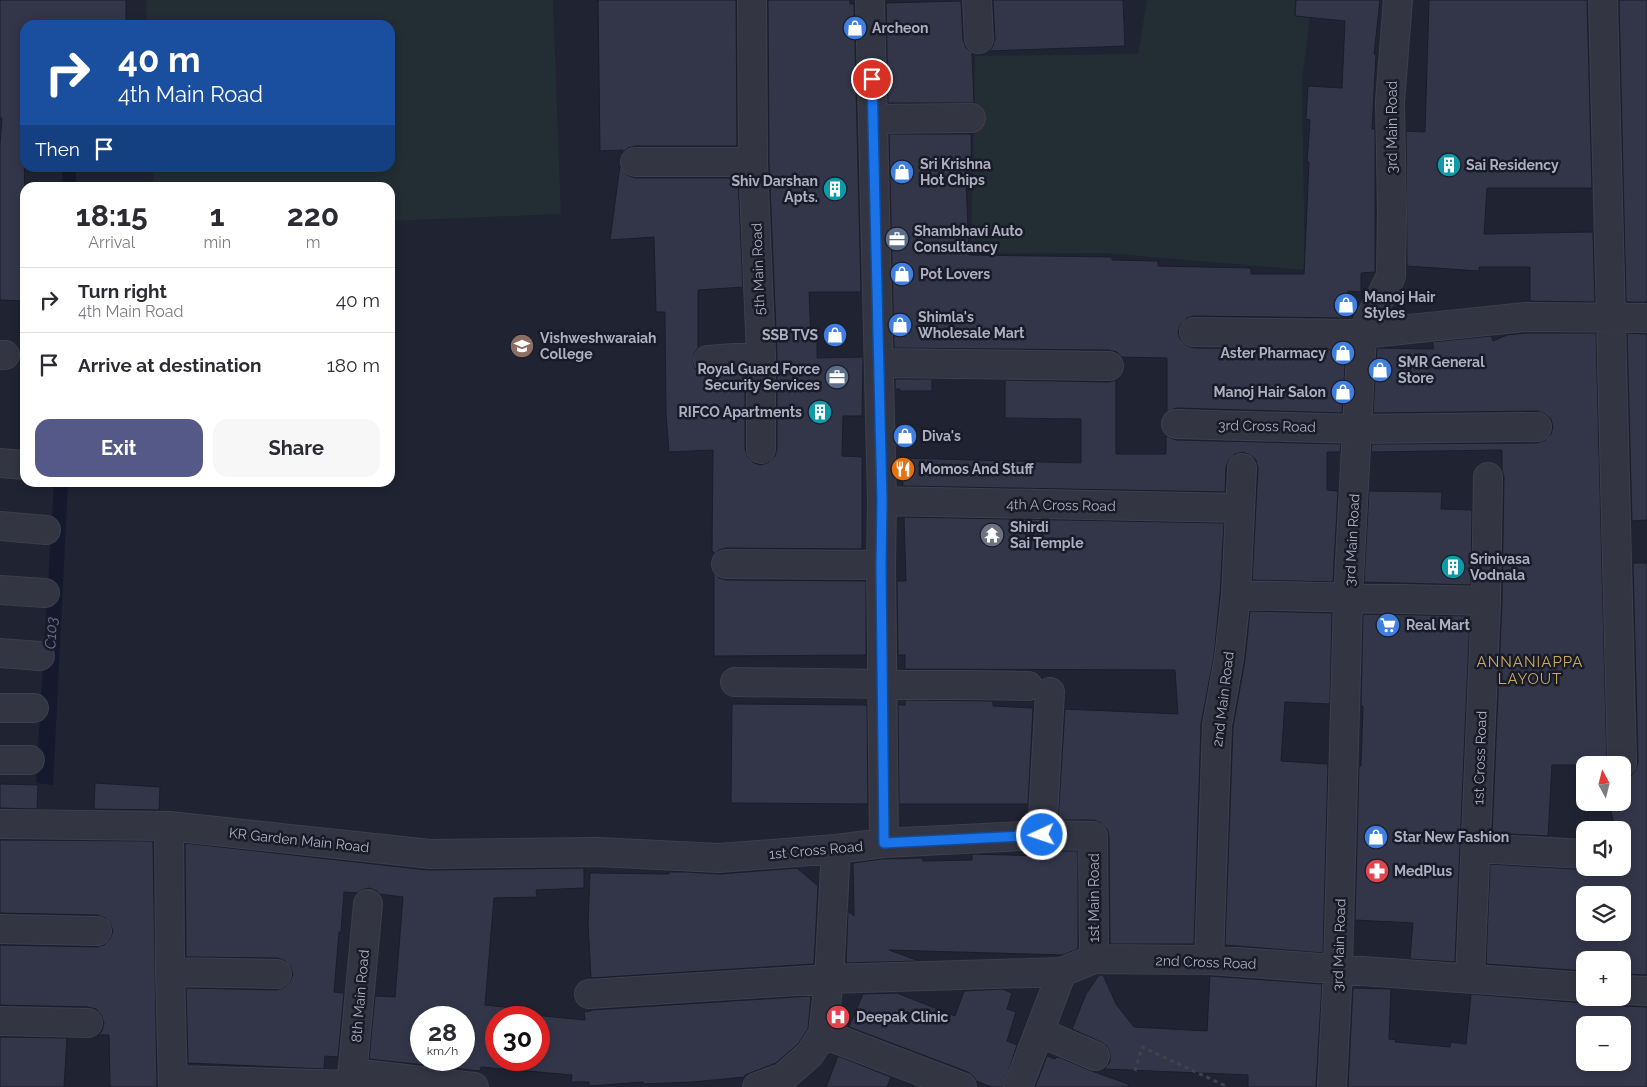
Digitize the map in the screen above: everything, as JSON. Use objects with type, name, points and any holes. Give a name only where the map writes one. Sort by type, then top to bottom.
[{"type":"street","name":"5th Main Road","points":[[752,0],[753,162],[761,356],[761,448]]},
{"type":"street","points":[[870,0],[882,501],[884,843]]},
{"type":"street","points":[[977,0],[979,39]]},
{"type":"street","name":"3rd Main Road","points":[[1332,1087],[1338,969],[1348,598],[1362,334],[1391,276],[1390,102],[1398,0]]},
{"type":"street","points":[[1603,0],[1622,756]]},
{"type":"street","points":[[873,119],[971,118]]},
{"type":"street","points":[[635,162],[753,162]]},
{"type":"street","points":[[1194,332],[1362,334],[1526,317],[1647,318]]},
{"type":"street","points":[[708,360],[761,356]]},
{"type":"street","points":[[879,363],[1109,366]]},
{"type":"street","name":"3rd Cross Road","points":[[1176,424],[1358,428],[1537,427]]},
{"type":"street","points":[[0,462],[20,464]]},
{"type":"street","name":"2nd Main Road","points":[[1209,960],[1217,725],[1229,658],[1236,595],[1242,468]]},
{"type":"street","name":"1st Cross Road","points":[[1470,978],[1486,602],[1488,477]]},
{"type":"street","name":"4th A Cross Road","points":[[882,501],[1240,508]]},
{"type":"street","points":[[0,526],[46,530]]},
{"type":"street","points":[[726,564],[881,566]]},
{"type":"street","points":[[0,590],[46,593]]},
{"type":"street","points":[[1236,595],[1486,602]]},
{"type":"street","points":[[0,653],[40,656]]},
{"type":"street","points":[[736,682],[1039,689],[1042,835]]},
{"type":"street","points":[[0,708],[34,708]]},
{"type":"street","points":[[0,760],[30,760]]},
{"type":"street","name":"KR Garden Main Road","points":[[0,824],[169,826],[430,854],[598,852]]},
{"type":"street","points":[[169,826],[173,1084],[352,1082],[474,1087]]},
{"type":"street","name":"1st Cross Road","points":[[598,852],[719,858],[836,849],[884,843],[1042,835],[1093,836]]},
{"type":"street","name":"1st Main Road","points":[[1093,836],[1094,959]]},
{"type":"street","points":[[1476,848],[1576,854]]},
{"type":"street","points":[[757,1087],[784,1077],[810,1054],[824,1034],[836,849]]},
{"type":"street","name":"8th Main Road","points":[[352,1082],[368,904]]},
{"type":"street","points":[[0,929],[97,931]]},
{"type":"street","name":"2nd Cross Road","points":[[589,994],[829,979],[1062,972],[1094,959],[1209,960],[1576,986]]},
{"type":"street","points":[[170,972],[277,974]]},
{"type":"street","points":[[1018,1087],[1062,972]]},
{"type":"street","points":[[1631,990],[1647,991]]},
{"type":"street","points":[[0,1021],[88,1023]]},
{"type":"street","points":[[1039,1032],[1095,1056]]},
{"type":"street","points":[[824,1034],[962,1087]]},
{"type":"path","points":[[1135,1071],[1142,1047],[1228,1087]]},
{"type":"shaded area","points":[[146,0],[553,0],[561,214],[395,221],[395,182],[154,182],[153,172],[395,172],[395,20],[147,20]]},
{"type":"shaded area","points":[[1147,0],[1312,0],[1302,82],[1305,270],[1104,253],[971,253],[975,56],[1138,54]]},
{"type":"water","points":[[62,172],[76,172],[76,182],[63,182]]},
{"type":"water","name":"C103","points":[[54,487],[68,487],[53,785],[36,783]]},
{"type":"building","points":[[0,0],[126,0],[126,20],[20,20],[20,172],[24,172],[24,182],[20,182],[20,301],[0,300],[0,145],[2,118],[0,118]]},
{"type":"building","points":[[598,0],[736,0],[737,146],[635,146],[628,148],[622,153],[623,150],[600,151]]},
{"type":"building","points":[[768,0],[850,0],[850,4],[854,4],[861,292],[809,292],[811,340],[817,340],[817,358],[863,357],[862,416],[843,416],[842,456],[862,457],[862,549],[726,548],[719,550],[714,555],[714,552],[712,552],[713,450],[669,452],[666,414],[665,312],[656,312],[654,237],[610,240],[620,166],[627,175],[635,178],[738,178],[743,287],[698,290],[698,348],[694,354],[693,362],[695,369],[709,376],[745,373],[745,449],[748,457],[754,463],[761,465],[769,462],[775,456],[777,449],[777,356],[769,162]]},
{"type":"building","points":[[993,0],[1123,0],[1125,46],[989,51],[995,39]]},
{"type":"building","points":[[1296,0],[1380,0],[1374,54],[1376,54],[1372,129],[1375,129],[1375,272],[1361,273],[1361,292],[1348,291],[1347,318],[1194,316],[1187,318],[1181,324],[1178,332],[1180,339],[1186,345],[1194,348],[1346,349],[1342,413],[1176,408],[1167,412],[1167,358],[1121,357],[1117,352],[1109,350],[894,348],[889,134],[971,134],[972,178],[966,179],[969,255],[1112,257],[1112,260],[1158,261],[1158,266],[1251,268],[1251,274],[1304,274],[1310,120],[1306,119],[1308,86],[1342,88],[1345,21],[1295,16]]},
{"type":"building","points":[[1429,0],[1587,0],[1592,188],[1487,188],[1484,234],[1593,232],[1595,302],[1530,301],[1530,267],[1479,267],[1479,271],[1407,266],[1406,131],[1425,132]]},
{"type":"building","points":[[1619,0],[1647,0],[1647,302],[1626,302]]},
{"type":"building","points":[[961,1],[963,40],[966,48],[973,53],[974,103],[888,103],[886,3]]},
{"type":"building","points":[[1527,333],[1596,333],[1607,756],[1576,756],[1576,765],[1552,765],[1548,836],[1492,833],[1502,601],[1504,477],[1502,450],[1371,452],[1372,444],[1537,443],[1545,440],[1551,434],[1553,427],[1551,419],[1537,411],[1373,413],[1377,348],[1434,349],[1432,342],[1491,336],[1493,341],[1507,335]]},
{"type":"building","points":[[1627,333],[1647,334],[1647,520],[1632,521]]},
{"type":"building","points":[[895,379],[932,379],[932,391],[900,391],[900,389],[895,389]]},
{"type":"building","points":[[1005,380],[1109,382],[1116,380],[1116,454],[1166,454],[1166,436],[1176,440],[1341,444],[1340,452],[1327,452],[1327,490],[1338,491],[1333,582],[1252,580],[1258,469],[1256,460],[1243,452],[1235,454],[1229,460],[1226,467],[1225,492],[903,486],[902,458],[1081,463],[1081,419],[1005,418]]},
{"type":"building","points":[[1369,491],[1442,492],[1441,509],[1472,510],[1471,585],[1364,582]]},
{"type":"building","points":[[904,517],[1224,523],[1214,656],[1201,724],[1194,944],[1110,944],[1109,836],[1107,829],[1101,823],[1094,820],[1058,820],[1065,709],[1178,714],[1175,670],[905,669],[905,655],[898,655],[897,581],[906,581]]},
{"type":"building","points":[[1633,563],[1647,563],[1647,975],[1631,974],[1631,951],[1576,951],[1576,970],[1486,964],[1490,864],[1576,869],[1576,876],[1631,876],[1631,821],[1613,821],[1611,811],[1631,811],[1631,776],[1638,763]]},
{"type":"building","points":[[714,573],[719,578],[726,580],[866,581],[866,655],[714,656]]},
{"type":"building","points":[[1250,611],[1332,613],[1330,704],[1285,702],[1281,761],[1328,764],[1323,953],[1225,945],[1233,727],[1245,660]]},
{"type":"building","points":[[1363,614],[1470,616],[1455,962],[1410,959],[1413,923],[1355,920],[1359,766],[1361,766],[1363,706],[1361,706]]},
{"type":"building","points":[[905,700],[993,701],[993,706],[1033,708],[1028,804],[899,804],[898,705],[905,705]]},
{"type":"building","points":[[732,704],[867,705],[868,804],[731,803]]},
{"type":"building","points":[[95,783],[160,787],[159,810],[94,809]]},
{"type":"building","points":[[0,784],[38,785],[37,809],[0,808]]},
{"type":"building","points":[[0,840],[153,841],[157,1087],[110,1087],[109,1035],[98,1035],[102,1031],[104,1023],[96,1009],[88,1007],[0,1005],[0,945],[97,947],[104,945],[110,939],[113,931],[110,923],[105,918],[97,915],[0,913]]},
{"type":"building","points":[[185,843],[428,870],[584,868],[584,888],[536,890],[537,897],[494,898],[485,1005],[494,1006],[485,1006],[485,1067],[481,1067],[480,1071],[475,1070],[475,1006],[410,1006],[410,1063],[369,1059],[375,996],[395,997],[403,897],[379,894],[377,891],[369,888],[358,893],[344,892],[334,992],[344,993],[338,1057],[325,1056],[324,1069],[188,1063],[186,988],[277,990],[285,987],[290,982],[293,974],[290,966],[278,958],[186,957]]},
{"type":"building","points":[[1078,851],[1078,949],[1063,955],[889,950],[919,961],[846,963],[848,911],[854,916],[853,863],[882,859],[923,858],[923,861],[972,860],[972,854],[1044,856],[1044,852]]},
{"type":"building","points":[[797,868],[818,886],[814,964],[591,978],[588,923],[590,873],[669,874],[669,872],[686,872],[720,874]]},
{"type":"building","points":[[1099,975],[1103,975],[1116,1004],[1134,1027],[1207,1031],[1210,976],[1322,984],[1316,1087],[1248,1087],[1248,1075],[1104,1069],[1110,1062],[1107,1046],[1072,1029],[1086,994]]},
{"type":"building","points":[[1353,988],[1391,989],[1389,1039],[1396,1040],[1395,1042],[1450,1047],[1451,1042],[1466,1044],[1471,994],[1576,1002],[1576,1006],[1647,1007],[1647,1087],[1348,1087]]},
{"type":"building","points":[[1002,989],[1012,993],[1007,1009],[1016,1012],[1007,1041],[1017,1045],[1003,1087],[992,1087],[976,1081],[968,1072],[849,1027],[863,994],[897,993],[955,1016],[964,991]]},
{"type":"building","points":[[811,996],[808,1029],[798,1044],[776,1063],[745,1075],[745,1077],[692,1082],[643,1084],[643,1082],[589,1086],[589,1082],[571,1082],[572,1075],[526,1071],[550,1071],[550,1017],[585,1020],[584,1012],[591,1010]]},
{"type":"building","points":[[0,1037],[67,1038],[64,1087],[0,1087]]},
{"type":"building","points":[[838,1056],[891,1077],[887,1087],[826,1087]]},
{"type":"building","points":[[1047,1056],[1055,1059],[1056,1057],[1061,1058],[1128,1084],[1128,1087],[1035,1087]]},
{"type":"place","name":"Archeon","points":[[855,28]]},
{"type":"place","name":"Sai Residency","points":[[1449,165]]},
{"type":"place","name":"Sri Krishna Hot Chips","points":[[902,172]]},
{"type":"place","name":"Shiv Darshan Apts.","points":[[835,189]]},
{"type":"place","name":"Shambhavi Auto Consultancy","points":[[897,239]]},
{"type":"place","name":"Pot Lovers","points":[[902,274]]},
{"type":"place","name":"Manoj Hair Styles","points":[[1346,305]]},
{"type":"place","name":"Shimla's Wholesale Mart","points":[[900,325]]},
{"type":"place","name":"SSB TVS","points":[[835,335]]},
{"type":"place","name":"Vishweshwaraiah College","points":[[522,346]]},
{"type":"place","name":"Aster Pharmacy","points":[[1343,353]]},
{"type":"place","name":"SMR General Store","points":[[1380,370]]},
{"type":"place","name":"Royal Guard Force Security Services","points":[[837,377]]},
{"type":"place","name":"Manoj Hair Salon","points":[[1343,392]]},
{"type":"place","name":"RIFCO Apartments","points":[[820,412]]},
{"type":"place","name":"Diva's","points":[[905,436]]},
{"type":"place","name":"Momos And Stuff","points":[[903,469]]},
{"type":"place","name":"Shirdi Sai Temple","points":[[992,535]]},
{"type":"place","name":"Srinivasa Vodnala","points":[[1453,567]]},
{"type":"place","name":"Real Mart","points":[[1388,625]]},
{"type":"place","name":"Star New Fashion","points":[[1376,837]]},
{"type":"place","name":"MedPlus","points":[[1377,871]]},
{"type":"place","name":"Deepak Clinic","points":[[838,1017]]},
{"type":"district","name":"ANNANIAPPA LAYOUT","points":[[1530,670]]},
{"type":"route","points":[[872,79],[882,501],[884,843],[1042,835]]}]
